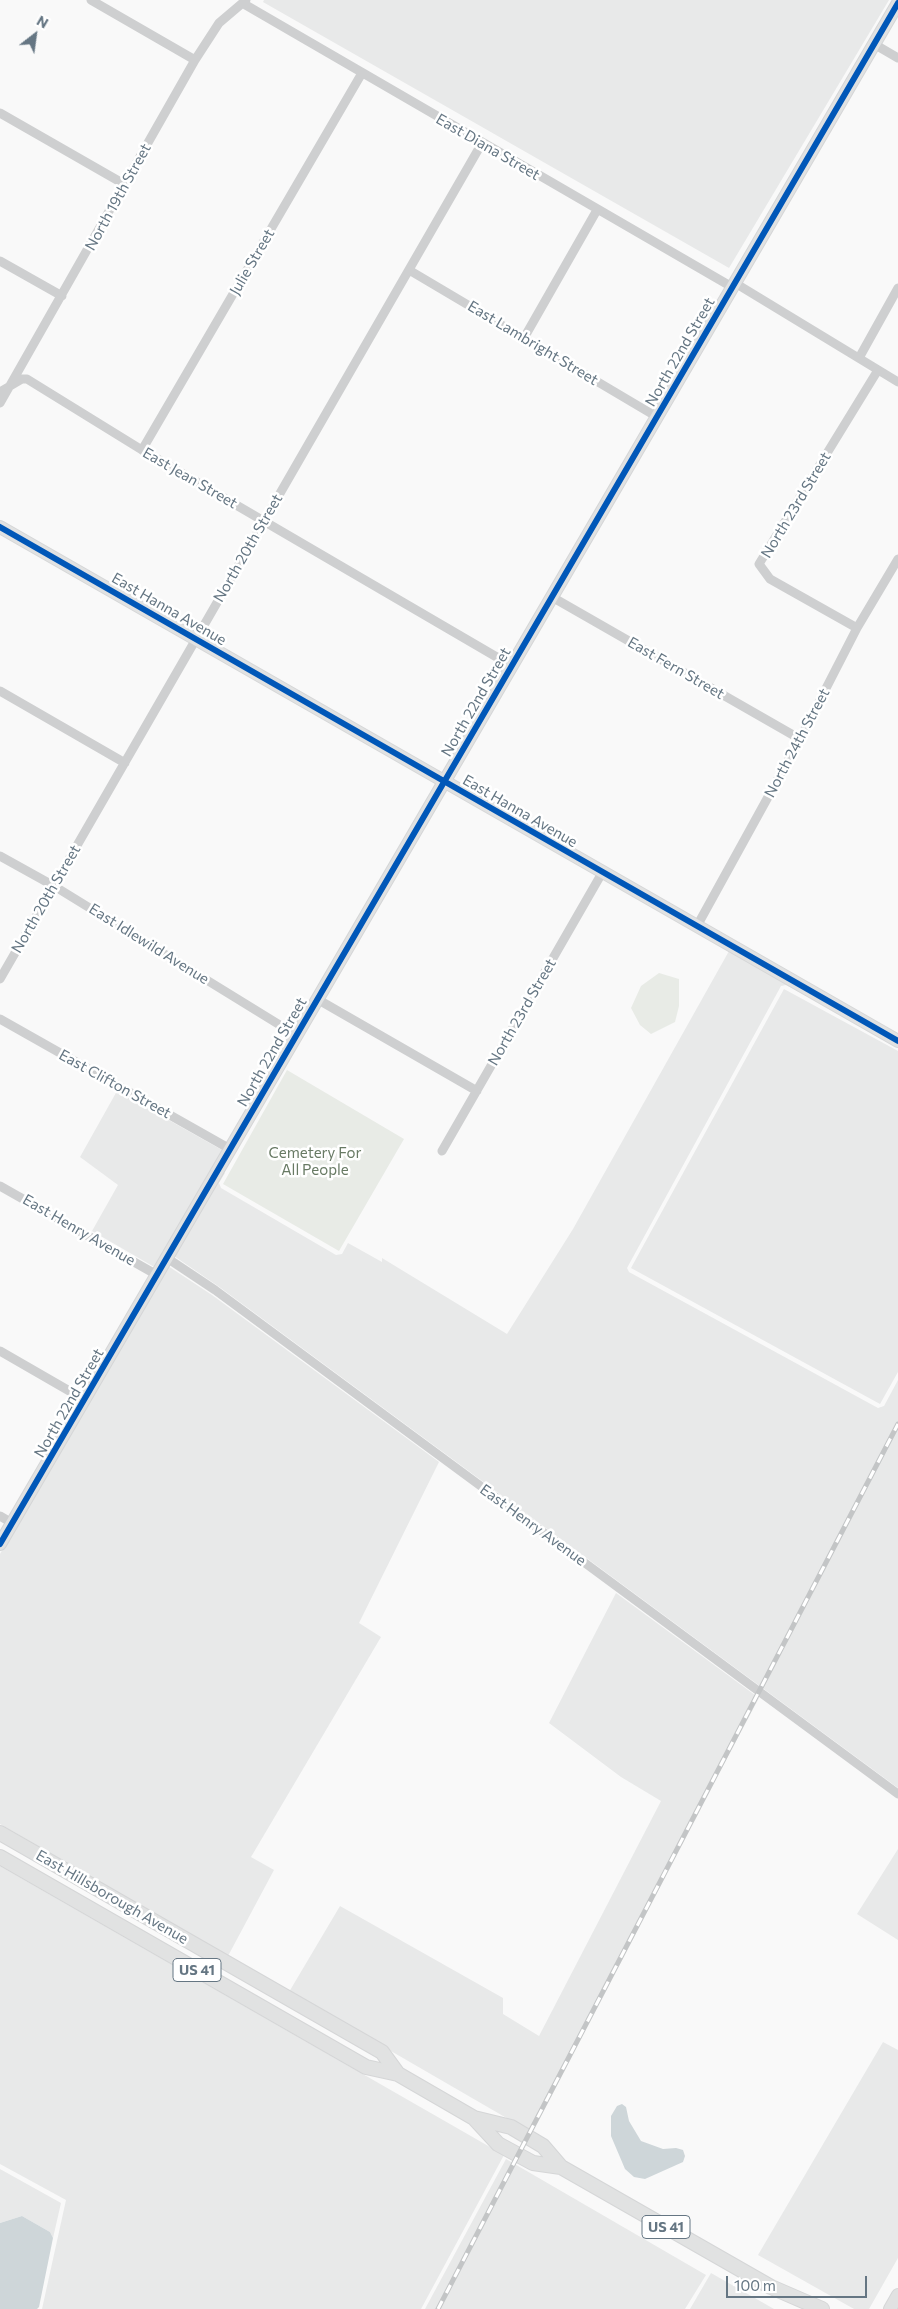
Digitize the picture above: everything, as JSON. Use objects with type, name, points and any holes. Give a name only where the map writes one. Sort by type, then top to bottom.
[{"type":"main road","name":"East Hillsborough Avenue","points":[[0,1833],[382,2052],[398,2074]]},
{"type":"main road","name":"East Hillsborough Avenue","points":[[0,1857],[366,2067],[398,2074],[474,2118],[511,2127],[543,2146],[560,2167]]},
{"type":"main road","name":"East Hillsborough Avenue","points":[[474,2118],[498,2144],[533,2163],[560,2167],[771,2287],[822,2309]]},
{"type":"main road","name":"East Hillsborough Avenue","points":[[771,2287],[798,2309]]},
{"type":"street","points":[[91,0],[195,60]]},
{"type":"street","name":"North 19th Street","points":[[0,403],[195,60],[220,23],[245,2]]},
{"type":"street","name":"East Diana Street","points":[[245,2],[362,73],[597,210],[733,285],[898,382]]},
{"type":"street","name":"North 22nd Street","points":[[0,1544],[898,3]]},
{"type":"street","points":[[874,44],[898,58]]},
{"type":"street","name":"Julie Street","points":[[142,450],[362,73]]},
{"type":"street","points":[[0,112],[124,184]]},
{"type":"street","name":"North 20th Street","points":[[0,979],[482,143]]},
{"type":"street","points":[[524,338],[597,210]]},
{"type":"street","points":[[0,261],[62,296]]},
{"type":"street","name":"East Lambright Street","points":[[409,270],[657,417]]},
{"type":"street","points":[[859,358],[898,288]]},
{"type":"street","name":"North 23rd Street","points":[[857,628],[770,579],[759,564],[878,370]]},
{"type":"street","name":"East Jean Street","points":[[0,392],[22,379],[27,379],[142,450],[512,666]]},
{"type":"street","name":"East Hanna Avenue","points":[[0,527],[898,1041]]},
{"type":"street","name":"North 24th Street","points":[[697,926],[800,739],[857,628],[898,559]]},
{"type":"street","name":"East Fern Street","points":[[552,597],[800,739]]},
{"type":"street","points":[[0,691],[125,763]]},
{"type":"street","name":"East Idlewild Avenue","points":[[0,856],[54,886],[296,1035]]},
{"type":"street","name":"North 23rd Street","points":[[442,1151],[602,873]]},
{"type":"street","points":[[317,999],[477,1091]]},
{"type":"street","name":"East Clifton Street","points":[[0,1019],[230,1149]]},
{"type":"street","name":"East Henry Avenue","points":[[0,1186],[157,1275]]},
{"type":"street","name":"East Henry Avenue","points":[[167,1258],[221,1294],[898,1794]]},
{"type":"street","points":[[0,1351],[85,1400]]},
{"type":"street","points":[[0,1516],[12,1523]]},
{"type":"street","points":[[890,2309],[898,2295]]},
{"type":"shaded area","points":[[264,0],[889,0],[729,268],[263,2]]},
{"type":"shaded area","points":[[729,951],[831,1009],[786,985],[781,986],[627,1268],[629,1272],[878,1408],[884,1406],[898,1380],[898,1788],[218,1286],[174,1256],[223,1172],[225,1173],[219,1183],[221,1188],[336,1255],[342,1254],[348,1243],[382,1262],[382,1258],[507,1334],[573,1229]]},
{"type":"shaded area","points":[[784,989],[898,1051],[898,1372],[880,1404],[631,1268]]},
{"type":"shaded area","points":[[117,1091],[222,1150],[156,1268],[92,1231],[118,1185],[80,1157]]},
{"type":"shaded area","points":[[168,1266],[212,1295],[439,1462],[359,1623],[381,1637],[251,1857],[274,1870],[228,1956],[0,1824],[0,1554]]},
{"type":"shaded area","points":[[616,1593],[759,1698],[529,2131],[289,1992],[340,1906],[503,1998],[503,2014],[539,2036],[661,1801],[621,1777],[549,1723]]},
{"type":"shaded area","points":[[898,1849],[898,1940],[857,1914]]},
{"type":"shaded area","points":[[0,1866],[504,2155],[421,2309],[42,2309],[66,2200],[0,2164]]},
{"type":"shaded area","points":[[883,2042],[898,2050],[898,2258],[869,2309],[854,2309],[758,2255]]},
{"type":"shaded area","points":[[622,2104],[626,2107],[629,2121],[641,2141],[663,2149],[676,2148],[683,2150],[685,2156],[683,2162],[645,2179],[634,2177],[625,2169],[611,2136],[611,2116],[617,2106]]},
{"type":"shaded area","points":[[506,2159],[706,2275],[685,2309],[425,2309]]},
{"type":"shaded area","points":[[0,2169],[61,2203],[53,2238],[50,2232],[22,2216],[0,2223]]},
{"type":"shaded area","points":[[22,2216],[50,2232],[53,2238],[39,2307],[37,2309],[0,2309],[0,2223]]},
{"type":"shaded area","points":[[711,2273],[774,2309],[690,2309]]},
{"type":"green space","points":[[659,973],[679,979],[679,1006],[675,1022],[651,1034],[640,1025],[631,1008],[641,986]]},
{"type":"green space","name":"Cemetery For All People","points":[[287,1070],[404,1139],[339,1251],[223,1184]]},
{"type":"railway","points":[[438,2309],[898,1424]]},
{"type":"cycle path","points":[[0,1544],[898,3]]},
{"type":"cycle path","points":[[0,527],[898,1041]]}]
